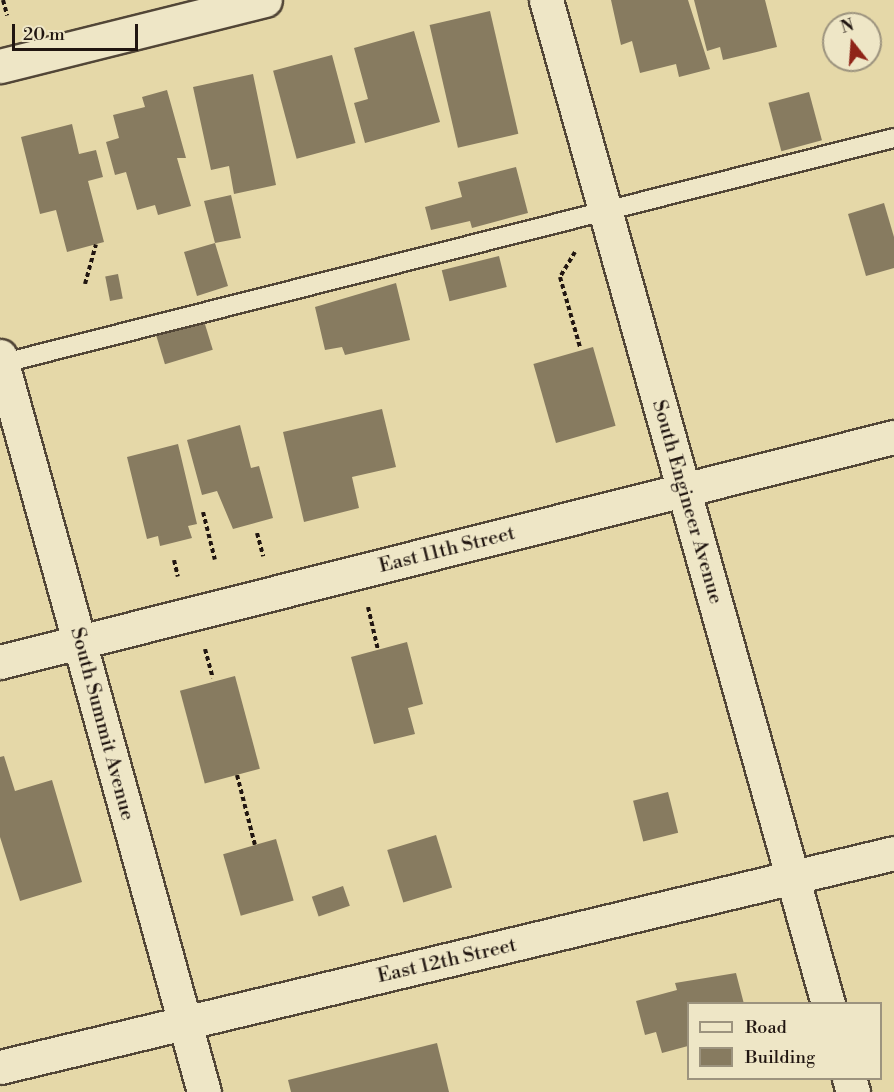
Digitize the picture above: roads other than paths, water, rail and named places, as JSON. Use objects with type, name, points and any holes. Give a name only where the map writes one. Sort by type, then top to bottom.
[{"type":"street","points":[[0,66],[265,0]]},
{"type":"street","name":"South Engineer Avenue","points":[[546,0],[827,1002]]},
{"type":"street","name":"South Summit Avenue","points":[[1,361],[204,1092]]},
{"type":"street","name":"East 11th Street","points":[[0,662],[894,437]]},
{"type":"street","name":"East 12th Street","points":[[0,1067],[894,854]]},
{"type":"lane","points":[[1,361],[894,138]]}]
